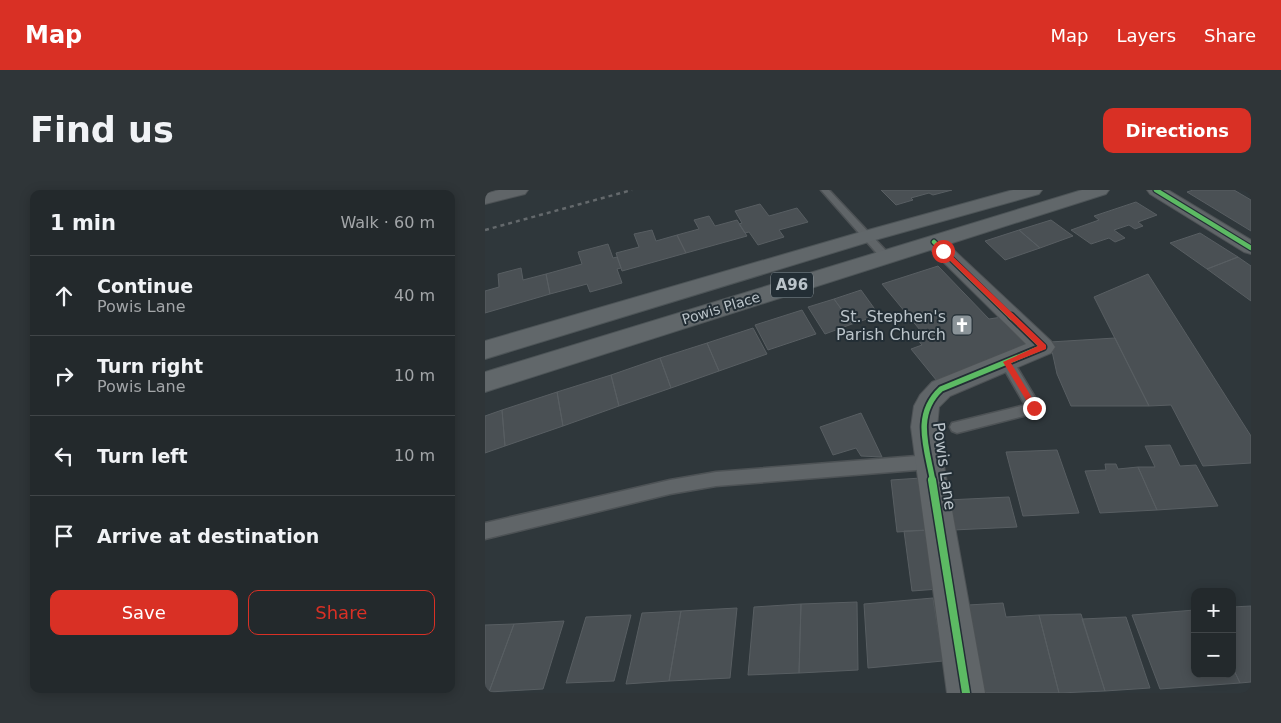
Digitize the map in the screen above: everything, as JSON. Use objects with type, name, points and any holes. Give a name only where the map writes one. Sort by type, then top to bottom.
[{"type":"main road","name":"Powis Place","points":[[485,350],[867,236],[1033,190]]},
{"type":"main road","name":"Powis Place","points":[[485,382],[1100,190]]},
{"type":"street","points":[[485,199],[519,190]]},
{"type":"street","points":[[1156,190],[1251,248]]},
{"type":"street","name":"Powis Lane","points":[[934,242],[1043,347],[941,389],[931,398],[924,410],[924,427],[929,462],[966,693]]},
{"type":"lane","points":[[825,192],[885,256]]},
{"type":"lane","points":[[957,427],[1034,408],[1007,362]]},
{"type":"lane","points":[[485,531],[716,479],[929,462]]},
{"type":"building","points":[[881,190],[952,190],[933,195],[929,193],[896,205]]},
{"type":"building","points":[[1193,190],[1234,190],[1251,200],[1251,231],[1187,192]]},
{"type":"building","points":[[1136,202],[1157,215],[1138,222],[1143,226],[1135,229],[1129,225],[1114,230],[1125,238],[1115,242],[1109,238],[1091,244],[1071,230],[1099,220],[1094,216]]},
{"type":"building","points":[[760,204],[769,216],[797,208],[808,222],[779,230],[784,237],[758,245],[749,232],[745,233],[739,224],[742,223],[735,211]]},
{"type":"building","points":[[709,216],[715,226],[737,220],[747,236],[686,253],[677,235],[699,229],[694,220]]},
{"type":"building","points":[[1051,220],[1073,236],[1040,248],[1019,230]]},
{"type":"building","points":[[652,230],[656,241],[677,235],[686,253],[622,271],[616,253],[639,247],[634,234]]},
{"type":"building","points":[[1019,230],[1040,248],[1005,260],[985,241]]},
{"type":"building","points":[[1200,233],[1238,257],[1207,269],[1170,243]]},
{"type":"building","points":[[608,244],[613,258],[617,257],[621,268],[617,269],[622,283],[590,292],[587,284],[550,294],[546,274],[582,264],[578,252]]},
{"type":"building","points":[[1238,257],[1251,266],[1251,301],[1207,269]]},
{"type":"building","name":"St. Stephen's Parish Church","points":[[938,266],[989,319],[1002,317],[1029,344],[937,381],[911,349],[922,345],[912,333],[920,330],[882,284]]},
{"type":"building","points":[[521,268],[523,280],[546,274],[550,294],[485,313],[485,291],[499,287],[498,274]]},
{"type":"building","points":[[1148,274],[1251,436],[1251,463],[1203,466],[1171,405],[1149,406],[1094,297]]},
{"type":"building","points":[[861,290],[879,315],[852,324],[834,299]]},
{"type":"building","points":[[834,299],[852,324],[825,334],[808,307]]},
{"type":"building","points":[[802,310],[816,334],[768,350],[755,325]]},
{"type":"building","points":[[753,328],[767,354],[719,371],[707,343]]},
{"type":"building","points":[[1115,338],[1149,406],[1071,406],[1057,374],[1050,342]]},
{"type":"building","points":[[707,343],[719,371],[671,388],[660,358]]},
{"type":"building","points":[[660,358],[671,388],[619,406],[611,375]]},
{"type":"building","points":[[611,375],[619,406],[563,426],[557,392]]},
{"type":"building","points":[[557,392],[563,426],[505,446],[502,410]]},
{"type":"building","points":[[502,410],[505,446],[485,453],[485,416]]},
{"type":"building","points":[[861,413],[882,457],[861,456],[856,448],[833,455],[820,427]]},
{"type":"building","points":[[1170,445],[1180,466],[1196,465],[1218,506],[1157,510],[1138,467],[1155,467],[1145,446]]},
{"type":"building","points":[[1057,450],[1079,513],[1023,516],[1006,452]]},
{"type":"building","points":[[1105,464],[1116,464],[1118,469],[1138,467],[1157,510],[1100,513],[1085,471],[1106,470]]},
{"type":"building","points":[[921,478],[929,530],[897,532],[891,480]]},
{"type":"building","points":[[1009,497],[1017,527],[953,530],[947,500]]},
{"type":"building","points":[[929,530],[939,589],[912,591],[904,531]]},
{"type":"building","points":[[933,598],[943,661],[868,668],[864,604]]},
{"type":"building","points":[[857,602],[858,670],[799,673],[801,604]]},
{"type":"building","points":[[1003,603],[1006,617],[1039,615],[1059,693],[983,693],[968,605]]},
{"type":"building","points":[[801,604],[799,673],[748,675],[754,607]]},
{"type":"building","points":[[1251,606],[1251,682],[1240,683],[1236,674],[1236,607]]},
{"type":"building","points":[[737,608],[730,678],[669,681],[681,611]]},
{"type":"building","points":[[1191,610],[1191,678],[1236,678],[1236,674],[1240,683],[1160,689],[1132,615]]},
{"type":"building","points":[[681,611],[669,681],[626,684],[642,613]]},
{"type":"building","points":[[1081,614],[1105,691],[1059,693],[1039,615]]},
{"type":"building","points":[[631,615],[614,681],[566,683],[586,617]]},
{"type":"building","points":[[1126,617],[1150,688],[1105,691],[1082,619]]},
{"type":"building","points":[[564,621],[543,689],[489,692],[514,624]]},
{"type":"building","points":[[514,624],[489,692],[485,692],[485,625]]},
{"type":"railway","points":[[485,230],[632,190]]},
{"type":"cycle path","points":[[1156,190],[1251,248]]},
{"type":"cycle path","points":[[934,242],[1043,347],[941,389],[932,398],[925,410],[924,427],[966,693]]},
{"type":"place","name":"St. Stephen's Parish Church","points":[[962,325]]},
{"type":"route","points":[[943,251],[1043,347],[1007,362],[1034,408]]}]
